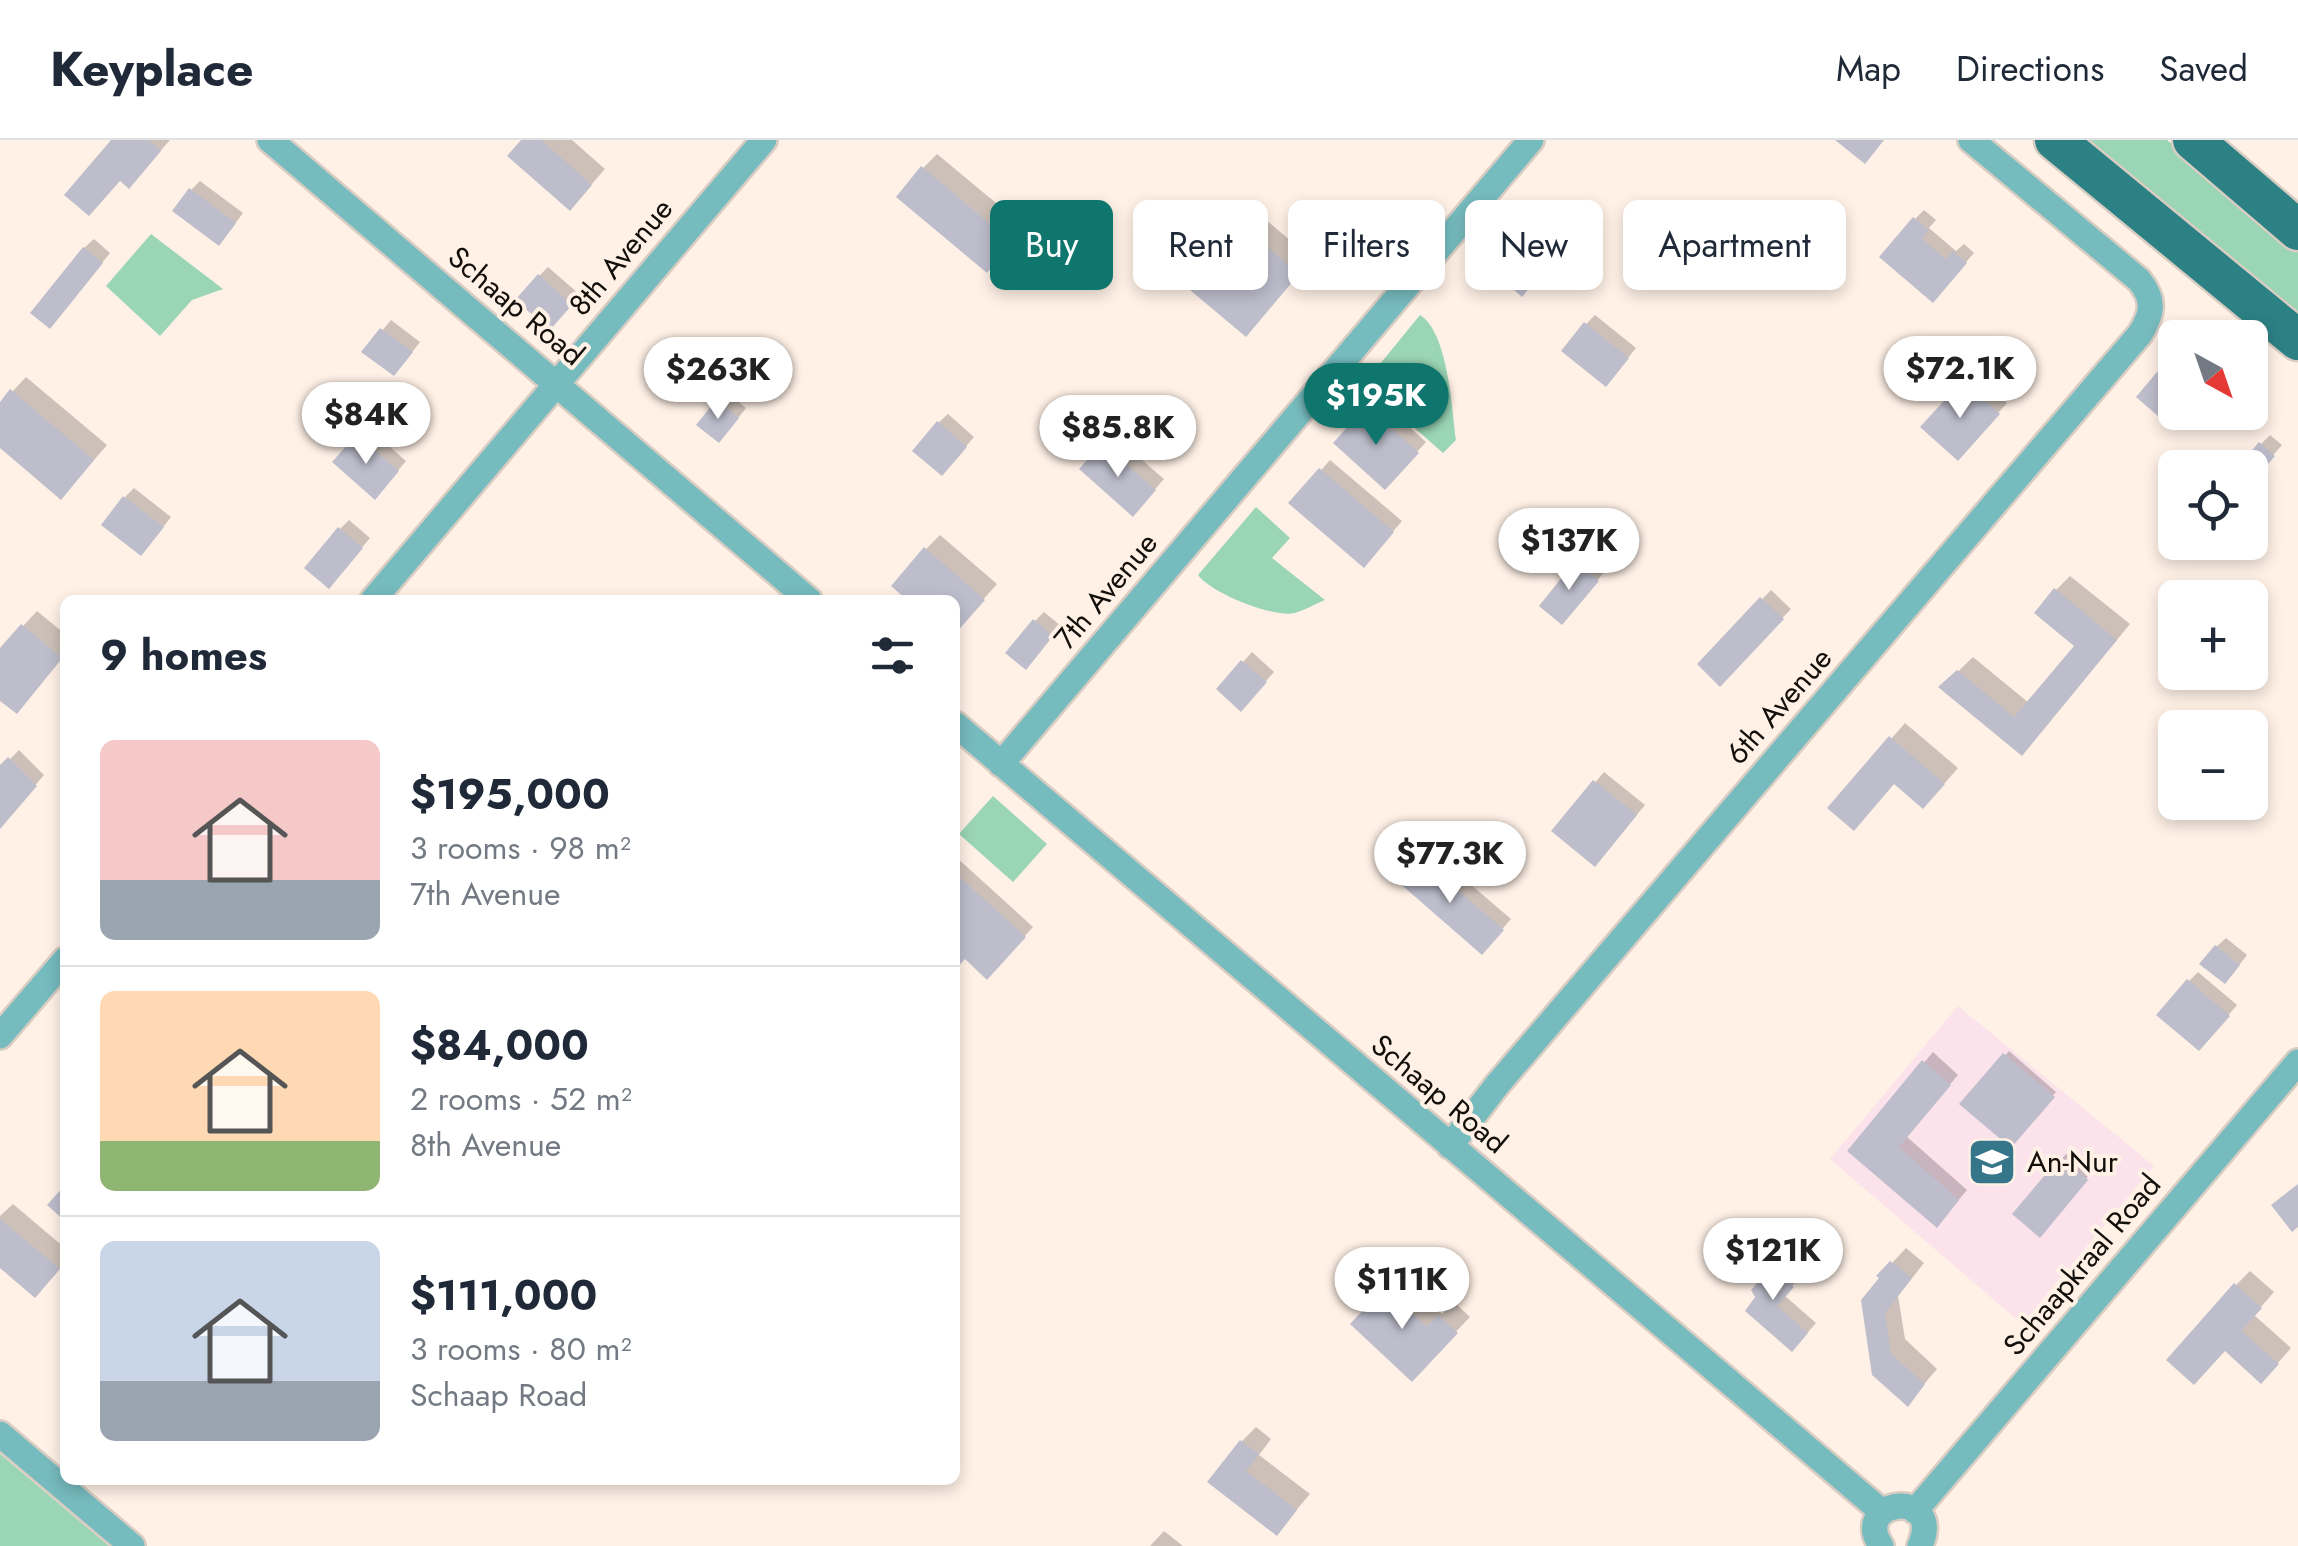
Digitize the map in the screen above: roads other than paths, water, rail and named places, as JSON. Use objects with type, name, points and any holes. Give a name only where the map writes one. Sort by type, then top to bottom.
[{"type":"main road","points":[[2054,140],[2298,340]]},
{"type":"main road","points":[[2194,140],[2298,230]]},
{"type":"street","name":"Schaap Road","points":[[270,140],[804,595]]},
{"type":"street","name":"8th Avenue","points":[[377,595],[764,140]]},
{"type":"street","name":"7th Avenue","points":[[1001,764],[1531,140]]},
{"type":"street","name":"6th Avenue","points":[[1450,1146],[1497,1085],[2149,320],[2148,292],[2139,280],[1971,140]]},
{"type":"street","name":"Schaap Road","points":[[960,728],[1881,1512]]},
{"type":"street","points":[[0,1036],[60,966]]},
{"type":"street","name":"Schaapkraal Road","points":[[1915,1510],[2298,1062]]},
{"type":"street","points":[[0,1434],[60,1485]]},
{"type":"street","points":[[60,1485],[132,1546]]},
{"type":"street","points":[[1881,1546],[1876,1530],[1881,1512],[1901,1505],[1915,1510],[1925,1526],[1920,1546]]},
{"type":"place","name":"An-Nur","points":[[1992,1162]]}]
